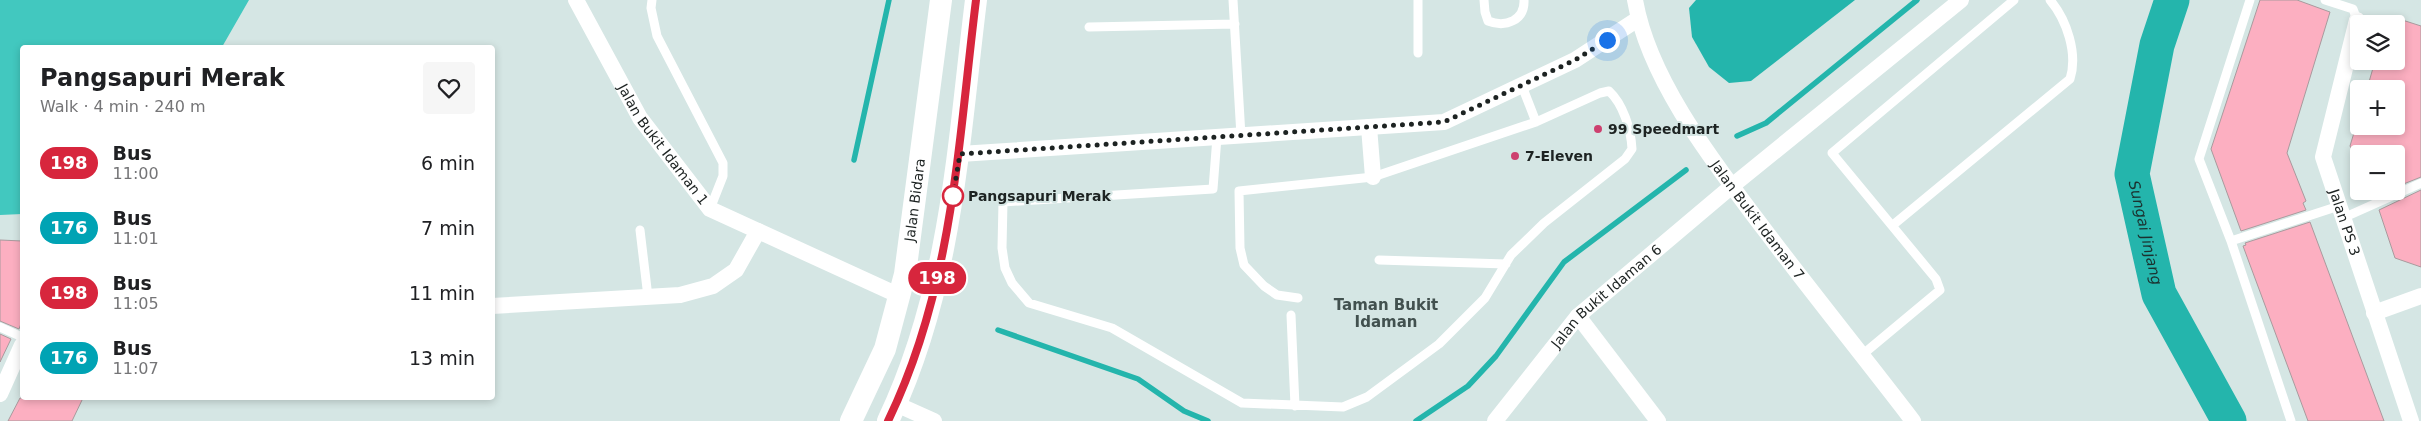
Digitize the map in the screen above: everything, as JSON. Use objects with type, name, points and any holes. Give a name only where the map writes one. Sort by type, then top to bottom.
[{"type":"main road","name":"Jalan Bidara","points":[[852,421],[884,350],[905,274],[941,0]]},
{"type":"main road","points":[[892,413],[931,307],[960,154],[976,0]]},
{"type":"street","name":"Jalan Bukit Idaman 1","points":[[576,0],[640,118],[710,209],[900,296]]},
{"type":"street","name":"Jalan Bukit Idaman 7","points":[[1635,0],[1638,18],[1651,54],[1666,85],[1732,186],[1913,421]]},
{"type":"street","name":"Jalan Bukit Idaman 6","points":[[1494,421],[1578,316],[1732,186],[1961,0]]},
{"type":"street","points":[[960,154],[1444,122],[1575,60],[1638,18]]},
{"type":"street","name":"Jalan PS 3","points":[[2350,48],[2323,157],[2411,421]]},
{"type":"street","points":[[1369,127],[1373,177]]},
{"type":"street","points":[[495,306],[680,295],[713,286],[736,270],[758,231]]},
{"type":"street","points":[[2374,313],[2421,296]]},
{"type":"street","points":[[1578,316],[1658,421]]},
{"type":"street","points":[[0,394],[20,349]]},
{"type":"street","points":[[892,413],[934,421]]},
{"type":"lane","points":[[652,0],[651,8],[656,36],[722,163],[722,176],[710,209]]},
{"type":"lane","points":[[1233,0],[1236,24],[1241,136]]},
{"type":"lane","points":[[1418,0],[1418,53]]},
{"type":"lane","points":[[1484,0],[1488,22],[1496,24],[1517,20],[1522,14],[1524,0]]},
{"type":"lane","points":[[1862,354],[1940,290],[1936,279],[1832,153],[2014,0]]},
{"type":"lane","points":[[1893,225],[2070,79],[2074,68],[2065,24],[2050,0]]},
{"type":"lane","points":[[2250,0],[2199,159],[2231,241],[2291,421]]},
{"type":"lane","points":[[2325,0],[2353,9],[2355,15]]},
{"type":"lane","points":[[1089,27],[1236,24]]},
{"type":"lane","points":[[1522,86],[1536,122]]},
{"type":"lane","points":[[1217,137],[1213,189],[1003,202],[1002,248],[1005,268],[1012,283],[1029,303],[1112,328],[1242,404],[1343,407],[1367,397],[1439,344],[1484,298],[1512,255],[1544,223],[1625,159],[1632,149],[1632,138],[1618,99],[1609,91],[1536,122],[1373,177],[1239,191],[1240,248],[1244,264],[1258,280],[1277,295],[1298,298]]},
{"type":"lane","points":[[2231,241],[2341,212],[2421,183]]},
{"type":"lane","points":[[640,230],[648,297]]},
{"type":"lane","points":[[1379,260],[1506,264]]},
{"type":"lane","points":[[1291,315],[1295,406]]},
{"type":"lane","points":[[0,327],[20,336]]},
{"type":"shaded area","points":[[0,0],[249,0],[223,45],[20,45],[20,214],[0,215]]},
{"type":"shaded area","points":[[1696,0],[1855,0],[1751,81],[1729,83],[1709,67],[1692,37],[1689,8]]},
{"type":"building","points":[[2260,0],[2297,0],[2330,12],[2287,153],[2306,201],[2303,203],[2306,210],[2241,231],[2211,149]]},
{"type":"building","points":[[2405,21],[2421,26],[2421,177],[2405,183],[2405,145],[2350,145],[2353,135],[2405,135],[2405,80],[2370,80],[2372,70],[2405,70]]},
{"type":"building","points":[[2421,190],[2421,267],[2395,258],[2379,210],[2400,200],[2405,200],[2405,198]]},
{"type":"building","points":[[2310,222],[2384,421],[2308,421],[2243,246],[2246,245],[2245,243]]},
{"type":"building","points":[[0,240],[20,241],[20,326],[19,329],[0,321]]},
{"type":"building","points":[[0,334],[11,339],[0,362]]},
{"type":"building","points":[[20,398],[20,400],[82,400],[72,421],[8,421]]},
{"type":"waterway","points":[[854,160],[889,0]]},
{"type":"waterway","points":[[1737,136],[1766,123],[1917,0]]},
{"type":"waterway","name":"Sungai Jinjang","points":[[2172,0],[2157,45],[2132,174],[2159,294],[2229,421]]},
{"type":"waterway","points":[[1416,421],[1468,386],[1496,356],[1564,262],[1686,170]]},
{"type":"waterway","points":[[998,330],[1138,379],[1184,411],[1208,421]]},
{"type":"bus line","name":"198","points":[[888,421],[921,338],[931,307],[960,154],[976,0]]},
{"type":"place","name":"99 Speedmart","points":[[1598,129]]},
{"type":"place","name":"7-Eleven","points":[[1515,156]]},
{"type":"place","name":"Pangsapuri Merak","points":[[953,196]]},
{"type":"district","name":"Taman Bukit Idaman","points":[[1386,314]]},
{"type":"route","points":[[953,196],[960,154],[1444,122],[1575,60],[1607,40]]}]
